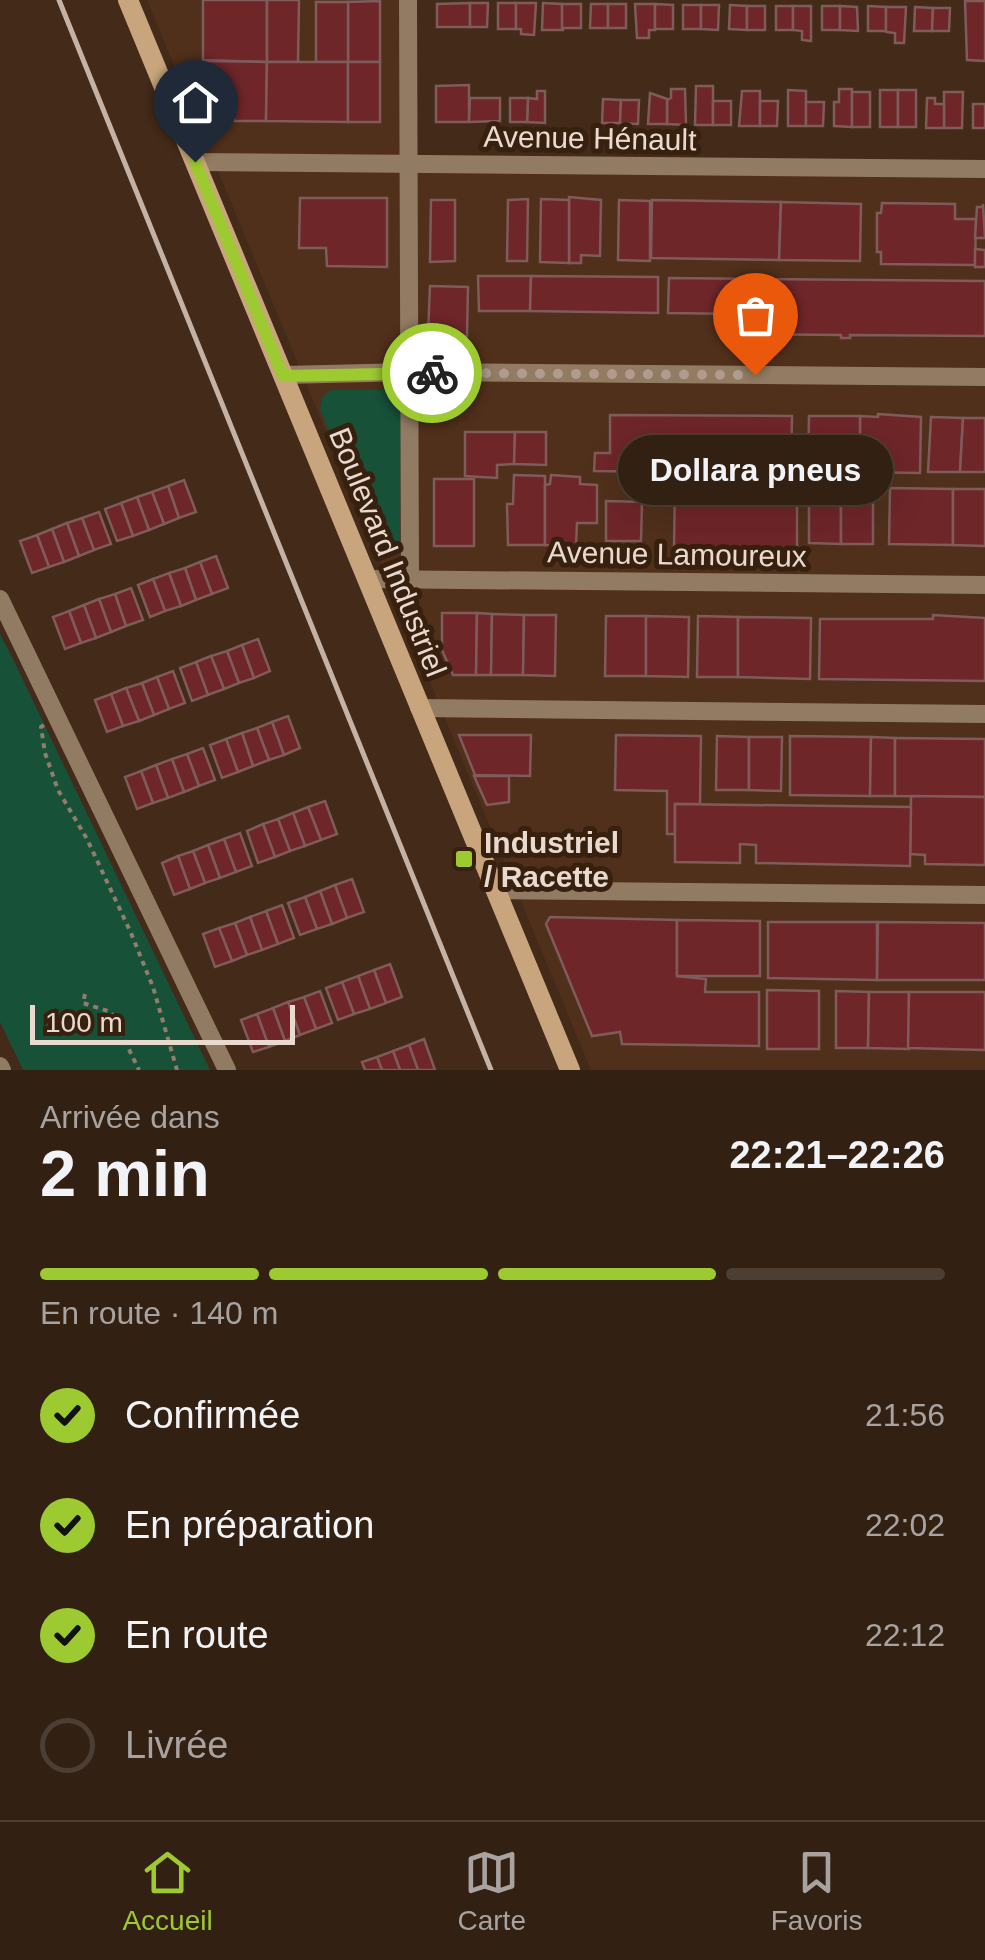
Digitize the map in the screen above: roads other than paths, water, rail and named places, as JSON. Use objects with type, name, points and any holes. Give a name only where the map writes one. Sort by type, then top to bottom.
[{"type":"street","name":"Boulevard Industriel","points":[[128,0],[570,1070]]},
{"type":"street","points":[[408,0],[410,578]]},
{"type":"street","name":"Avenue Hénault","points":[[195,162],[985,169]]},
{"type":"street","points":[[283,376],[410,372],[985,377]]},
{"type":"street","name":"Avenue Lamoureux","points":[[368,579],[985,585]]},
{"type":"street","points":[[0,599],[227,1070]]},
{"type":"street","points":[[420,708],[985,714]]},
{"type":"street","points":[[495,890],[985,895]]},
{"type":"railway","points":[[59,0],[491,1070]]},
{"type":"place","name":"Dollara pneus","points":[[755,375]]},
{"type":"place","name":"Industriel / Racette","points":[[464,859]]}]
